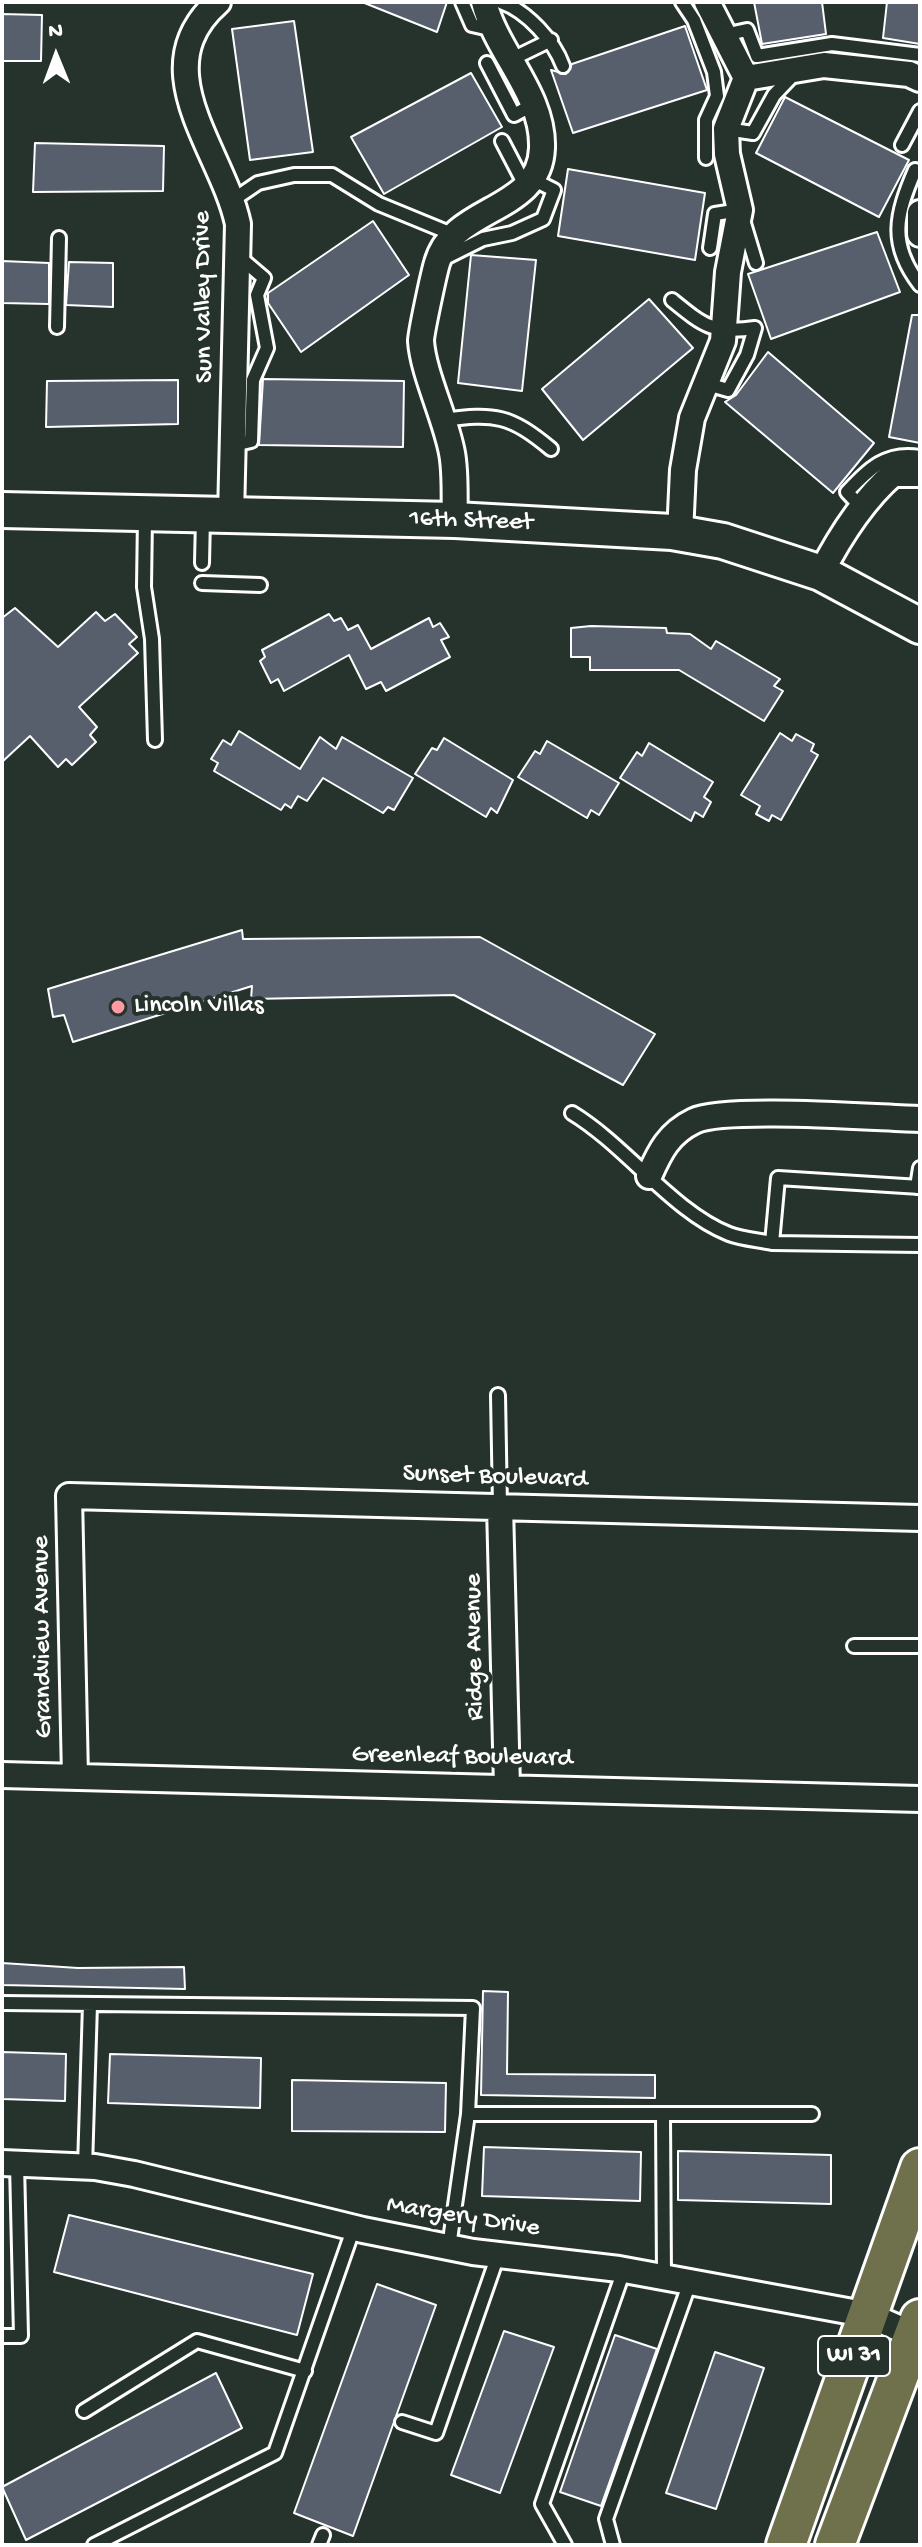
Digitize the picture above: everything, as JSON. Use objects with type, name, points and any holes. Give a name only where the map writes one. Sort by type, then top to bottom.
[{"type":"main road","name":"WI 31","points":[[786,2545],[920,2168]]},
{"type":"main road","name":"WI 31","points":[[835,2545],[917,2327]]},
{"type":"street","name":"Sun Valley Drive","points":[[217,516],[234,445],[238,224],[233,200],[193,114],[185,70],[189,43],[202,17],[218,2]]},
{"type":"street","points":[[455,520],[452,454],[421,340],[437,262],[452,234],[480,214],[510,201],[530,183],[543,148],[534,104],[499,61],[494,30],[484,2]]},
{"type":"street","points":[[680,534],[685,457],[692,418],[724,332],[728,272],[740,210],[727,154],[726,129],[746,78],[707,2]]},
{"type":"street","points":[[746,78],[824,65],[909,74],[920,79]]},
{"type":"street","points":[[920,213],[920,234]]},
{"type":"street","points":[[821,573],[843,531],[893,474],[920,474]]},
{"type":"street","name":"16th Street","points":[[2,510],[455,520],[680,534],[773,555],[821,573],[920,626]]},
{"type":"street","points":[[649,1176],[662,1146],[697,1119],[732,1115],[920,1119]]},
{"type":"street","name":"Sunset Boulevard","points":[[69,1496],[920,1518]]},
{"type":"street","name":"Grandview Avenue","points":[[69,1496],[75,1777]]},
{"type":"street","name":"Ridge Avenue","points":[[500,1506],[507,1787]]},
{"type":"street","name":"Greenleaf Boulevard","points":[[2,1775],[920,1799]]},
{"type":"street","name":"Margery Drive","points":[[9,2164],[85,2167],[134,2174],[449,2247],[624,2270],[869,2315],[917,2327]]},
{"type":"lane","points":[[462,2],[472,25],[494,30]]},
{"type":"lane","points":[[501,2],[511,5],[551,40],[563,66]]},
{"type":"lane","points":[[682,2],[694,20],[714,72],[717,96],[706,120],[706,158]]},
{"type":"lane","points":[[724,35],[747,30],[757,56],[832,44],[920,55]]},
{"type":"lane","points":[[499,61],[551,40]]},
{"type":"lane","points":[[726,129],[753,133],[774,95],[799,69]]},
{"type":"lane","points":[[902,145],[920,111]]},
{"type":"lane","points":[[437,262],[483,239],[512,233],[543,219],[554,190],[530,183],[502,141]]},
{"type":"lane","points":[[920,173],[915,170],[900,204],[896,228],[908,269],[920,285]]},
{"type":"lane","points":[[233,200],[258,183],[294,175],[332,175],[379,204],[452,234]]},
{"type":"lane","points":[[710,248],[715,214],[740,210],[756,263]]},
{"type":"lane","points":[[57,327],[59,238]]},
{"type":"lane","points":[[672,300],[701,324],[724,332]]},
{"type":"lane","points":[[443,420],[479,415],[520,424],[551,449]]},
{"type":"lane","points":[[862,508],[847,492],[874,463],[907,455],[920,457]]},
{"type":"lane","points":[[145,514],[144,587],[152,639],[155,740]]},
{"type":"lane","points":[[202,563],[217,516]]},
{"type":"lane","points":[[202,583],[260,585]]},
{"type":"lane","points":[[572,1113],[593,1126],[705,1220],[730,1234],[772,1243],[920,1245]]},
{"type":"lane","points":[[772,1243],[778,1178],[918,1187],[920,1168]]},
{"type":"lane","points":[[498,1395],[500,1506]]},
{"type":"lane","points":[[854,1646],[920,1646]]},
{"type":"lane","points":[[2,2003],[473,2008],[468,2114],[449,2247]]},
{"type":"lane","points":[[85,2167],[90,2004]]},
{"type":"lane","points":[[468,2114],[812,2114]]},
{"type":"lane","points":[[663,2115],[664,2277]]},
{"type":"lane","points":[[2,2336],[21,2336],[9,2164]]},
{"type":"lane","points":[[94,2545],[275,2453],[354,2227]]},
{"type":"lane","points":[[402,2422],[436,2433],[498,2255]]},
{"type":"lane","points":[[565,2545],[542,2504],[624,2270]]},
{"type":"lane","points":[[613,2545],[606,2519],[690,2282]]},
{"type":"lane","points":[[84,2411],[197,2341],[305,2371]]},
{"type":"building","points":[[362,2],[447,2],[437,32]]},
{"type":"building","points":[[754,2],[822,2],[826,34],[762,44]]},
{"type":"building","points":[[887,2],[920,2],[920,44],[883,38]]},
{"type":"building","points":[[2,14],[42,15],[41,61],[2,61]]},
{"type":"building","points":[[294,21],[313,152],[250,160],[232,29]]},
{"type":"building","points":[[685,26],[707,90],[573,133],[551,70],[566,74],[572,64]]},
{"type":"building","points":[[471,73],[502,127],[384,194],[351,137]]},
{"type":"building","points":[[785,97],[909,160],[879,217],[756,153]]},
{"type":"building","points":[[35,143],[164,146],[163,191],[33,192]]},
{"type":"building","points":[[568,169],[705,193],[695,260],[558,236]]},
{"type":"building","points":[[373,221],[409,275],[301,352],[268,303],[268,293]]},
{"type":"building","points":[[877,232],[900,292],[771,339],[748,274]]},
{"type":"building","points":[[471,255],[536,260],[522,391],[458,383]]},
{"type":"building","points":[[2,261],[49,263],[49,304],[2,303]]},
{"type":"building","points":[[69,262],[113,263],[113,307],[66,305]]},
{"type":"building","points":[[649,299],[693,348],[583,440],[542,389]]},
{"type":"building","points":[[912,315],[920,315],[920,443],[889,437]]},
{"type":"building","points":[[768,352],[874,443],[833,493],[725,402],[736,395]]},
{"type":"building","points":[[263,379],[404,381],[403,447],[259,445]]},
{"type":"building","points":[[178,380],[178,424],[46,427],[47,381]]},
{"type":"building","points":[[15,608],[58,647],[96,612],[105,621],[115,614],[137,637],[129,644],[138,653],[79,707],[97,727],[90,735],[96,742],[72,765],[66,759],[58,767],[30,736],[2,762],[2,618]]},
{"type":"building","points":[[329,614],[334,621],[341,618],[348,630],[358,625],[371,649],[429,618],[433,627],[440,623],[449,637],[441,640],[450,657],[386,691],[381,682],[366,689],[349,655],[284,691],[278,679],[271,683],[260,661],[265,657],[262,650]]},
{"type":"building","points":[[571,628],[666,628],[667,633],[690,634],[711,649],[716,641],[780,679],[774,686],[783,691],[764,721],[679,670],[590,670],[590,657],[571,657]]},
{"type":"building","points":[[239,731],[300,769],[320,737],[336,749],[342,737],[413,778],[394,810],[388,807],[383,813],[323,778],[307,801],[298,796],[291,808],[285,804],[281,810],[214,771],[218,763],[211,759],[223,740],[231,745]]},
{"type":"building","points":[[780,733],[792,741],[796,734],[814,744],[811,751],[818,755],[781,820],[772,815],[769,821],[756,814],[760,806],[741,795]]},
{"type":"building","points":[[444,738],[513,780],[497,813],[491,808],[486,817],[415,774],[432,748],[437,750]]},
{"type":"building","points":[[547,741],[619,783],[599,815],[591,810],[587,818],[518,777],[535,751],[540,754]]},
{"type":"building","points":[[649,743],[713,782],[704,797],[711,802],[703,817],[695,812],[691,821],[620,778],[637,752],[642,756]]},
{"type":"building","name":"Lincoln Villas","points":[[242,930],[243,939],[480,937],[655,1034],[623,1085],[454,995],[251,999],[252,986],[73,1042],[64,1015],[53,1017],[48,989]]},
{"type":"building","points":[[2,1963],[78,1968],[184,1967],[185,1989],[2,1985]]},
{"type":"building","points":[[483,1991],[508,1992],[507,2074],[655,2075],[655,2098],[481,2095]]},
{"type":"building","points":[[2,2052],[66,2054],[65,2101],[2,2099]]},
{"type":"building","points":[[110,2054],[261,2058],[260,2108],[108,2103]]},
{"type":"building","points":[[292,2080],[446,2083],[445,2132],[292,2131]]},
{"type":"building","points":[[484,2147],[641,2152],[640,2201],[482,2196]]},
{"type":"building","points":[[678,2151],[831,2155],[831,2204],[678,2200]]},
{"type":"building","points":[[69,2215],[313,2274],[297,2335],[54,2272]]},
{"type":"building","points":[[377,2284],[436,2305],[353,2536],[294,2513]]},
{"type":"building","points":[[504,2331],[554,2347],[500,2493],[451,2475]]},
{"type":"building","points":[[615,2335],[657,2349],[601,2506],[560,2492]]},
{"type":"building","points":[[715,2352],[764,2368],[716,2509],[666,2493]]},
{"type":"building","points":[[216,2373],[242,2428],[26,2540],[2,2487]]},
{"type":"place","name":"Lincoln Villas","points":[[118,1007]]}]
